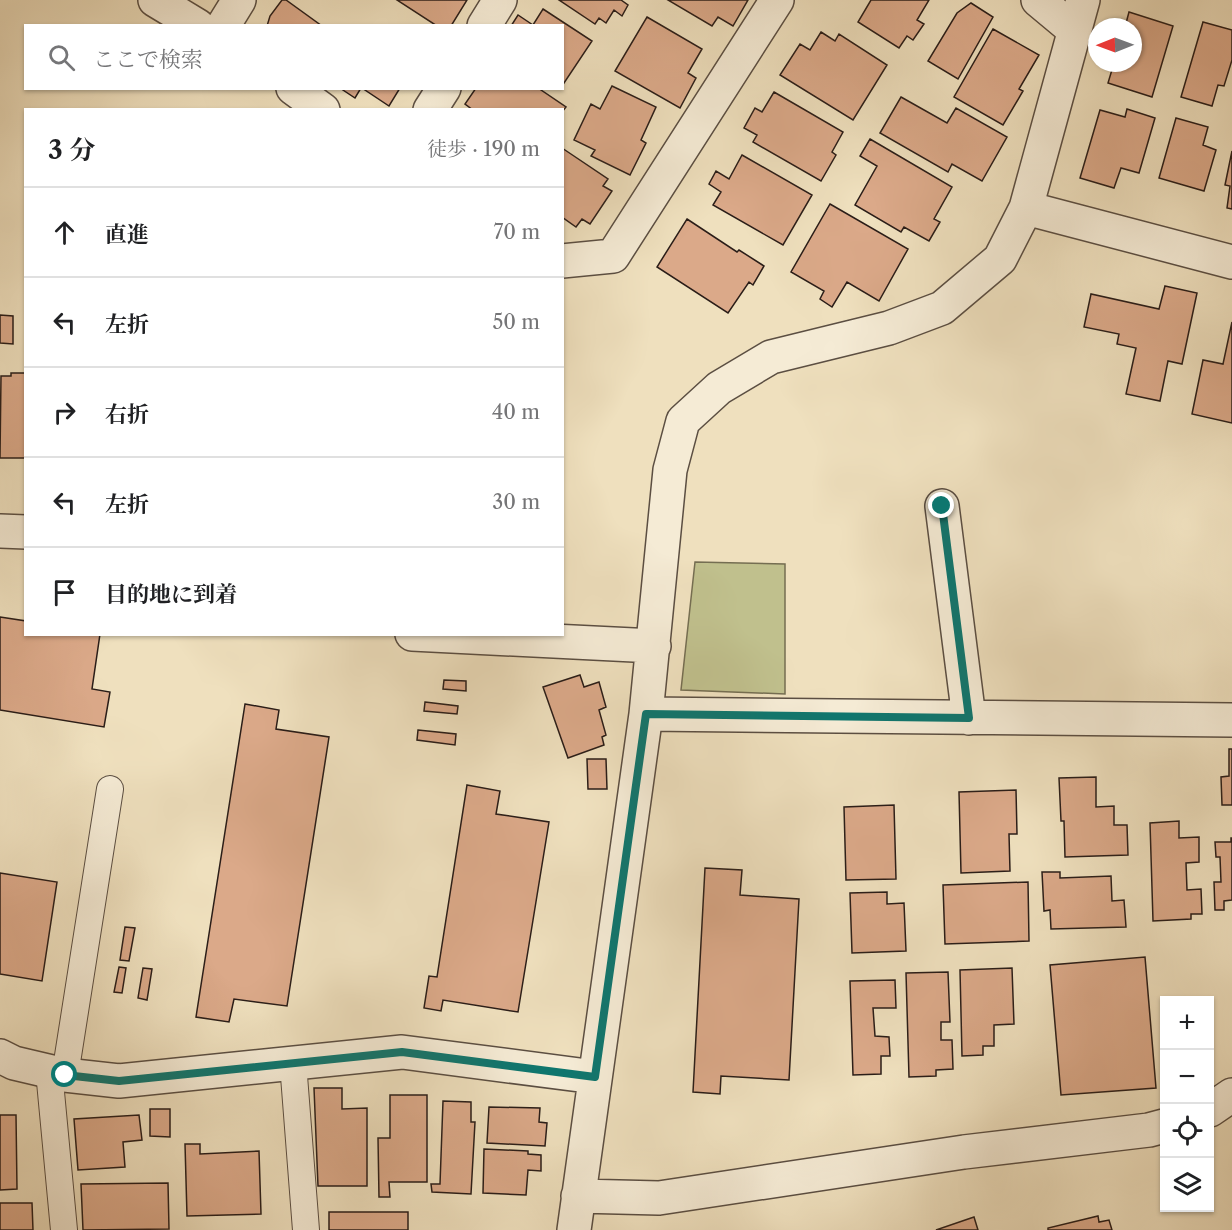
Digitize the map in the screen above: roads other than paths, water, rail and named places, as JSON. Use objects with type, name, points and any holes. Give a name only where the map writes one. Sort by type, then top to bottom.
[{"type":"street","points":[[155,0],[195,24]]},
{"type":"street","points":[[224,24],[239,0]]},
{"type":"street","points":[[485,24],[500,0]]},
{"type":"street","points":[[564,261],[613,256],[777,0]]},
{"type":"street","points":[[574,1230],[646,714],[670,470],[683,421],[719,388],[771,357],[888,328],[942,308],[1000,259],[1026,208],[1079,15],[1038,0]]},
{"type":"street","points":[[295,90],[320,108]]},
{"type":"street","points":[[431,108],[443,90]]},
{"type":"street","points":[[1026,208],[1232,262]]},
{"type":"street","points":[[942,506],[969,718]]},
{"type":"street","points":[[0,531],[24,532]]},
{"type":"street","points":[[456,636],[654,645]]},
{"type":"street","points":[[646,714],[1232,720]]},
{"type":"street","points":[[0,1056],[14,1063],[57,1073],[119,1081],[402,1052],[595,1077]]},
{"type":"street","points":[[1214,1107],[1232,1095]]},
{"type":"street","points":[[578,1196],[659,1198],[964,1152],[1160,1127]]},
{"type":"lane","points":[[64,1230],[57,1073],[110,789]]},
{"type":"lane","points":[[292,1063],[306,1230]]}]
